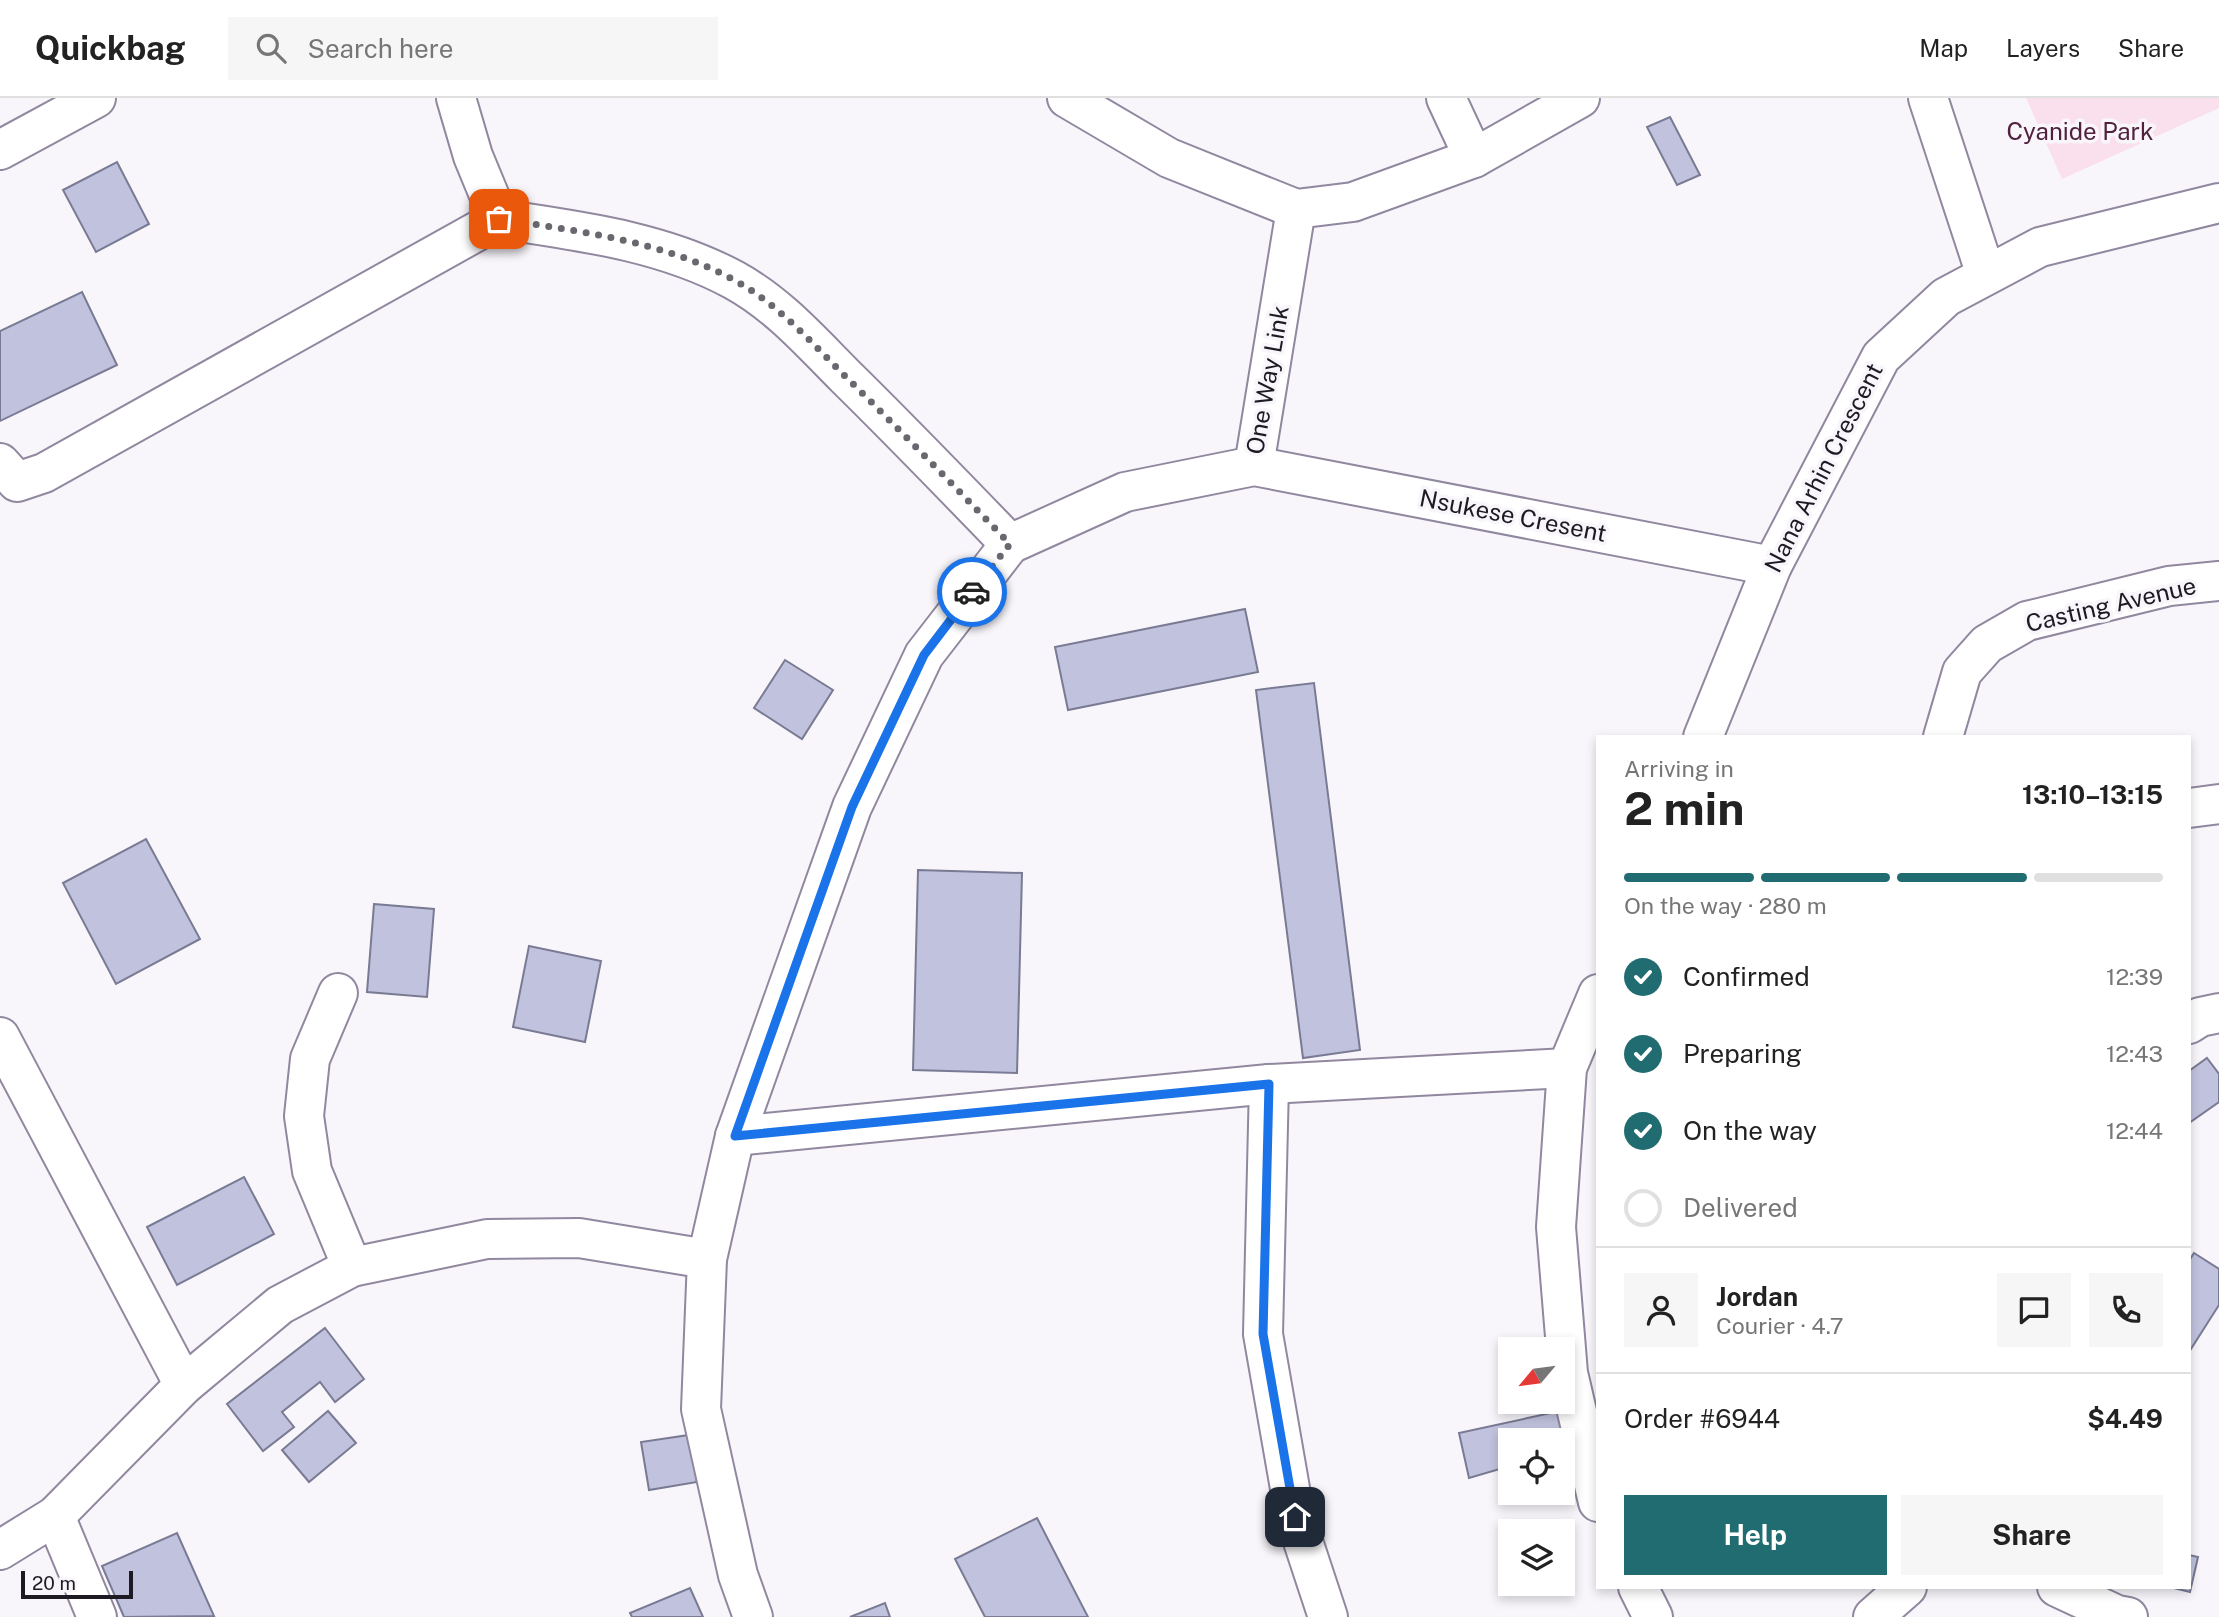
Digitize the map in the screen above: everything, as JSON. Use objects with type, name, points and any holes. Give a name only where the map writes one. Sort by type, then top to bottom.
[{"type":"street","points":[[0,150],[96,98]]},
{"type":"street","points":[[456,98],[473,156],[499,219]]},
{"type":"street","points":[[1067,98],[1169,158],[1296,209],[1353,202],[1474,158],[1580,98]]},
{"type":"street","points":[[1446,98],[1474,158]]},
{"type":"street","points":[[1928,98],[1986,275]]},
{"type":"street","name":"Nana Arhin Crescent","points":[[1704,735],[1772,566],[1881,357],[1946,297],[2040,247],[2219,203]]},
{"type":"street","name":"One Way Link","points":[[1010,544],[1125,492],[1254,466],[1296,209]]},
{"type":"street","points":[[0,463],[17,482],[44,473],[499,219],[607,235],[684,259],[734,280],[779,310],[1010,544],[924,655],[852,807],[735,1136],[707,1259],[701,1409],[738,1575],[753,1617]]},
{"type":"street","name":"Nsukese Cresent","points":[[1254,466],[1772,566]]},
{"type":"street","name":"Casting Avenue","points":[[1944,735],[1962,672],[1987,644],[2027,621],[2169,586],[2219,581]]},
{"type":"street","points":[[2191,808],[2219,804]]},
{"type":"street","points":[[338,993],[310,1059],[304,1116],[312,1171],[352,1266]]},
{"type":"street","points":[[1596,999],[1567,1068],[1556,1227],[1568,1373],[1596,1493]]},
{"type":"street","points":[[2191,1023],[2200,1017],[2219,1013]]},
{"type":"street","points":[[0,1037],[184,1385]]},
{"type":"street","points":[[735,1136],[1269,1084],[1567,1068]]},
{"type":"street","points":[[1269,1084],[1263,1334],[1295,1517],[1328,1617]]},
{"type":"street","points":[[0,1550],[55,1516],[184,1385],[280,1305],[352,1266],[487,1239],[579,1238],[707,1259]]},
{"type":"street","points":[[55,1516],[97,1617]]},
{"type":"street","points":[[1639,1589],[1653,1617]]},
{"type":"street","points":[[1872,1617],[1905,1589]]},
{"type":"street","points":[[2061,1589],[2117,1615],[2128,1617]]},
{"type":"green space","name":"Cyanide Park","points":[[2026,98],[2219,98],[2219,108],[2062,179]]},
{"type":"building","points":[[1670,117],[1700,175],[1677,185],[1647,127]]},
{"type":"building","points":[[117,162],[149,224],[96,252],[63,190]]},
{"type":"building","points":[[82,292],[117,365],[0,421],[0,331]]},
{"type":"building","points":[[1245,609],[1258,672],[1068,710],[1055,647]]},
{"type":"building","points":[[785,660],[833,690],[802,739],[754,708]]},
{"type":"building","points":[[1314,683],[1360,1050],[1303,1058],[1256,690]]},
{"type":"building","points":[[146,839],[200,939],[116,984],[63,883]]},
{"type":"building","points":[[918,870],[1022,873],[1017,1073],[913,1070]]},
{"type":"building","points":[[374,904],[434,909],[427,997],[367,992]]},
{"type":"building","points":[[529,946],[601,961],[585,1042],[513,1027]]},
{"type":"building","points":[[2207,1058],[2219,1074],[2219,1102],[2191,1122],[2191,1070]]},
{"type":"building","points":[[244,1177],[274,1234],[177,1285],[147,1227]]},
{"type":"building","points":[[2194,1253],[2219,1269],[2219,1305],[2191,1349],[2191,1258]]},
{"type":"building","points":[[325,1328],[364,1379],[335,1402],[320,1382],[282,1412],[294,1427],[263,1451],[227,1404]]},
{"type":"building","points":[[328,1411],[356,1443],[309,1482],[282,1450]]},
{"type":"building","points":[[1546,1414],[1560,1414],[1562,1428],[1498,1428],[1498,1470],[1469,1478],[1459,1433]]},
{"type":"building","points":[[689,1435],[697,1482],[649,1490],[641,1442]]},
{"type":"building","points":[[1037,1518],[1088,1617],[985,1617],[955,1559]]},
{"type":"building","points":[[177,1533],[214,1616],[124,1617],[102,1566]]},
{"type":"building","points":[[2191,1555],[2198,1557],[2191,1588]]},
{"type":"building","points":[[690,1588],[703,1617],[632,1617],[630,1613]]},
{"type":"building","points":[[885,1603],[890,1617],[850,1617]]},
{"type":"way so far","points":[[499,219],[607,235],[684,259],[734,280],[779,310],[1010,544],[972,592]]},
{"type":"route","points":[[972,592],[924,655],[852,807],[735,1136],[1269,1084],[1263,1334],[1295,1517]]}]
